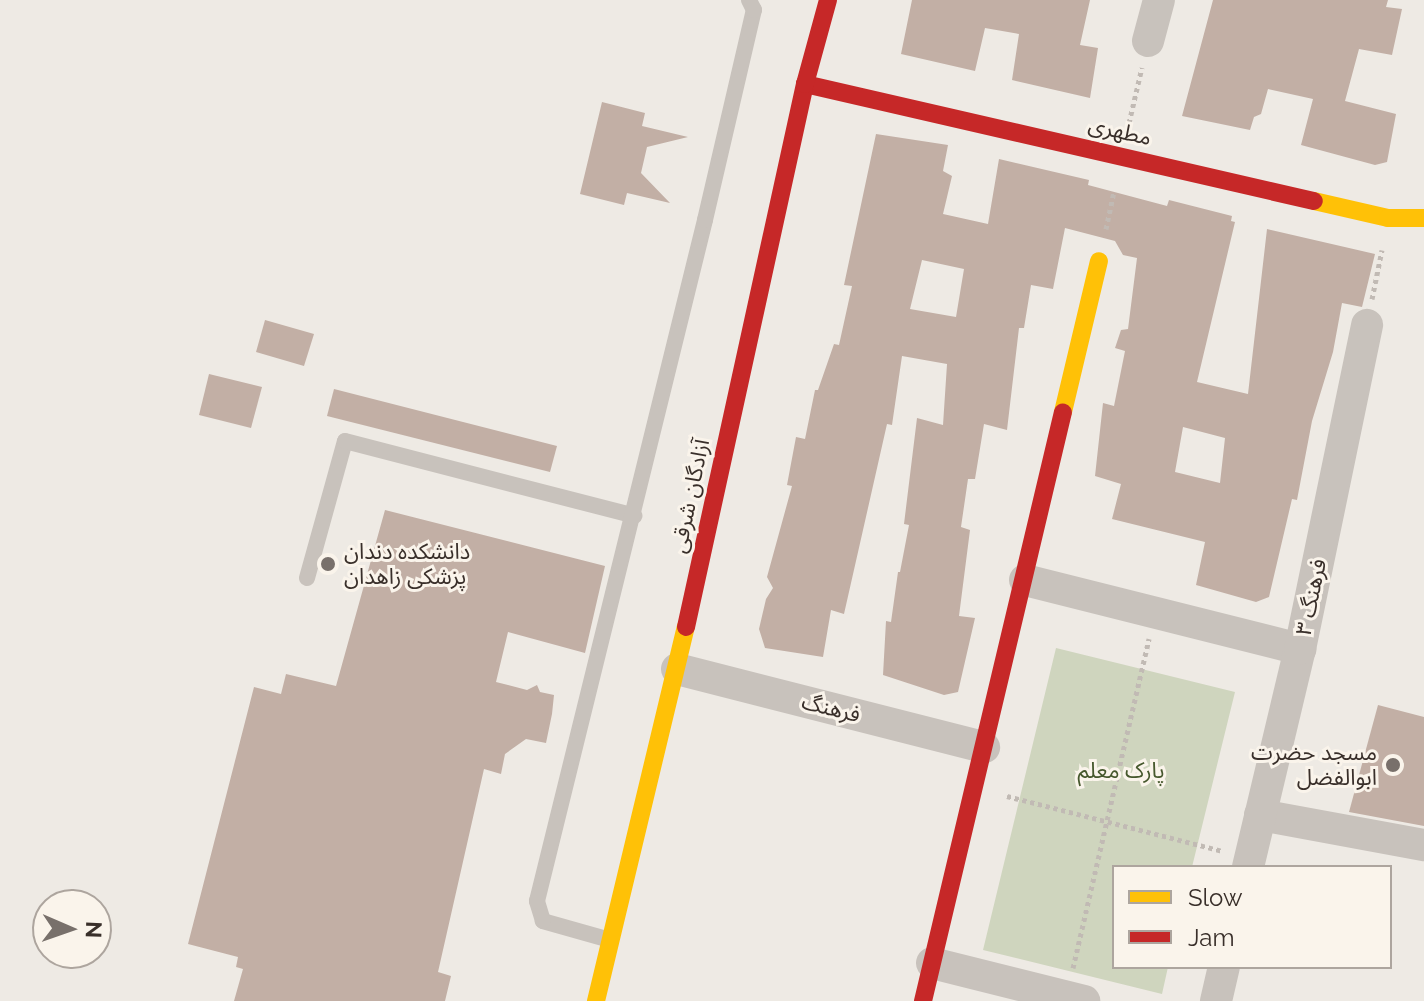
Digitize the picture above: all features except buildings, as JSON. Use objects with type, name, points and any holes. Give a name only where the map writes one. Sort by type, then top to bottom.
[{"type":"street","name":"آزادگان شرقی","points":[[596,1001],[677,669],[805,84],[828,0]]},
{"type":"street","points":[[1148,41],[1159,0]]},
{"type":"street","name":"مطهری","points":[[805,84],[1388,218],[1424,218]]},
{"type":"street","points":[[923,1001],[1099,261]]},
{"type":"street","name":"فرهنگ ۳","points":[[1249,863],[1300,649],[1367,325]]},
{"type":"street","points":[[1025,580],[1300,649]]},
{"type":"street","name":"فرهنگ","points":[[677,669],[984,747]]},
{"type":"street","points":[[1260,815],[1424,845]]},
{"type":"street","points":[[932,963],[1075,999]]},
{"type":"street","points":[[1216,1001],[1224,969]]},
{"type":"lane","points":[[611,940],[543,921],[537,901],[634,516],[754,10],[749,0]]},
{"type":"lane","points":[[307,578],[345,441],[634,516]]},
{"type":"path","points":[[1367,325],[1388,218]]},
{"type":"path","points":[[1075,999],[1106,822],[1155,612]]},
{"type":"path","points":[[974,788],[1249,863]]},
{"type":"green space","name":"پارک معلم","points":[[1056,648],[1235,692],[1192,865],[1112,865],[1112,969],[1168,969],[1162,994],[983,950]]},
{"type":"traffic: slow","points":[[1314,201],[1388,218],[1424,218]]},
{"type":"traffic: slow","points":[[1063,412],[1099,261]]},
{"type":"traffic: slow","points":[[596,1001],[686,627]]},
{"type":"traffic: jam","points":[[686,627],[805,84],[828,0]]},
{"type":"traffic: jam","points":[[805,84],[1314,201]]},
{"type":"traffic: jam","points":[[923,1001],[1063,412]]},
{"type":"place","name":"دانشکده دندان پزشکی زاهدان","points":[[328,564]]},
{"type":"place","name":"مسجد حضرت ابوالفضل","points":[[1393,765]]}]
